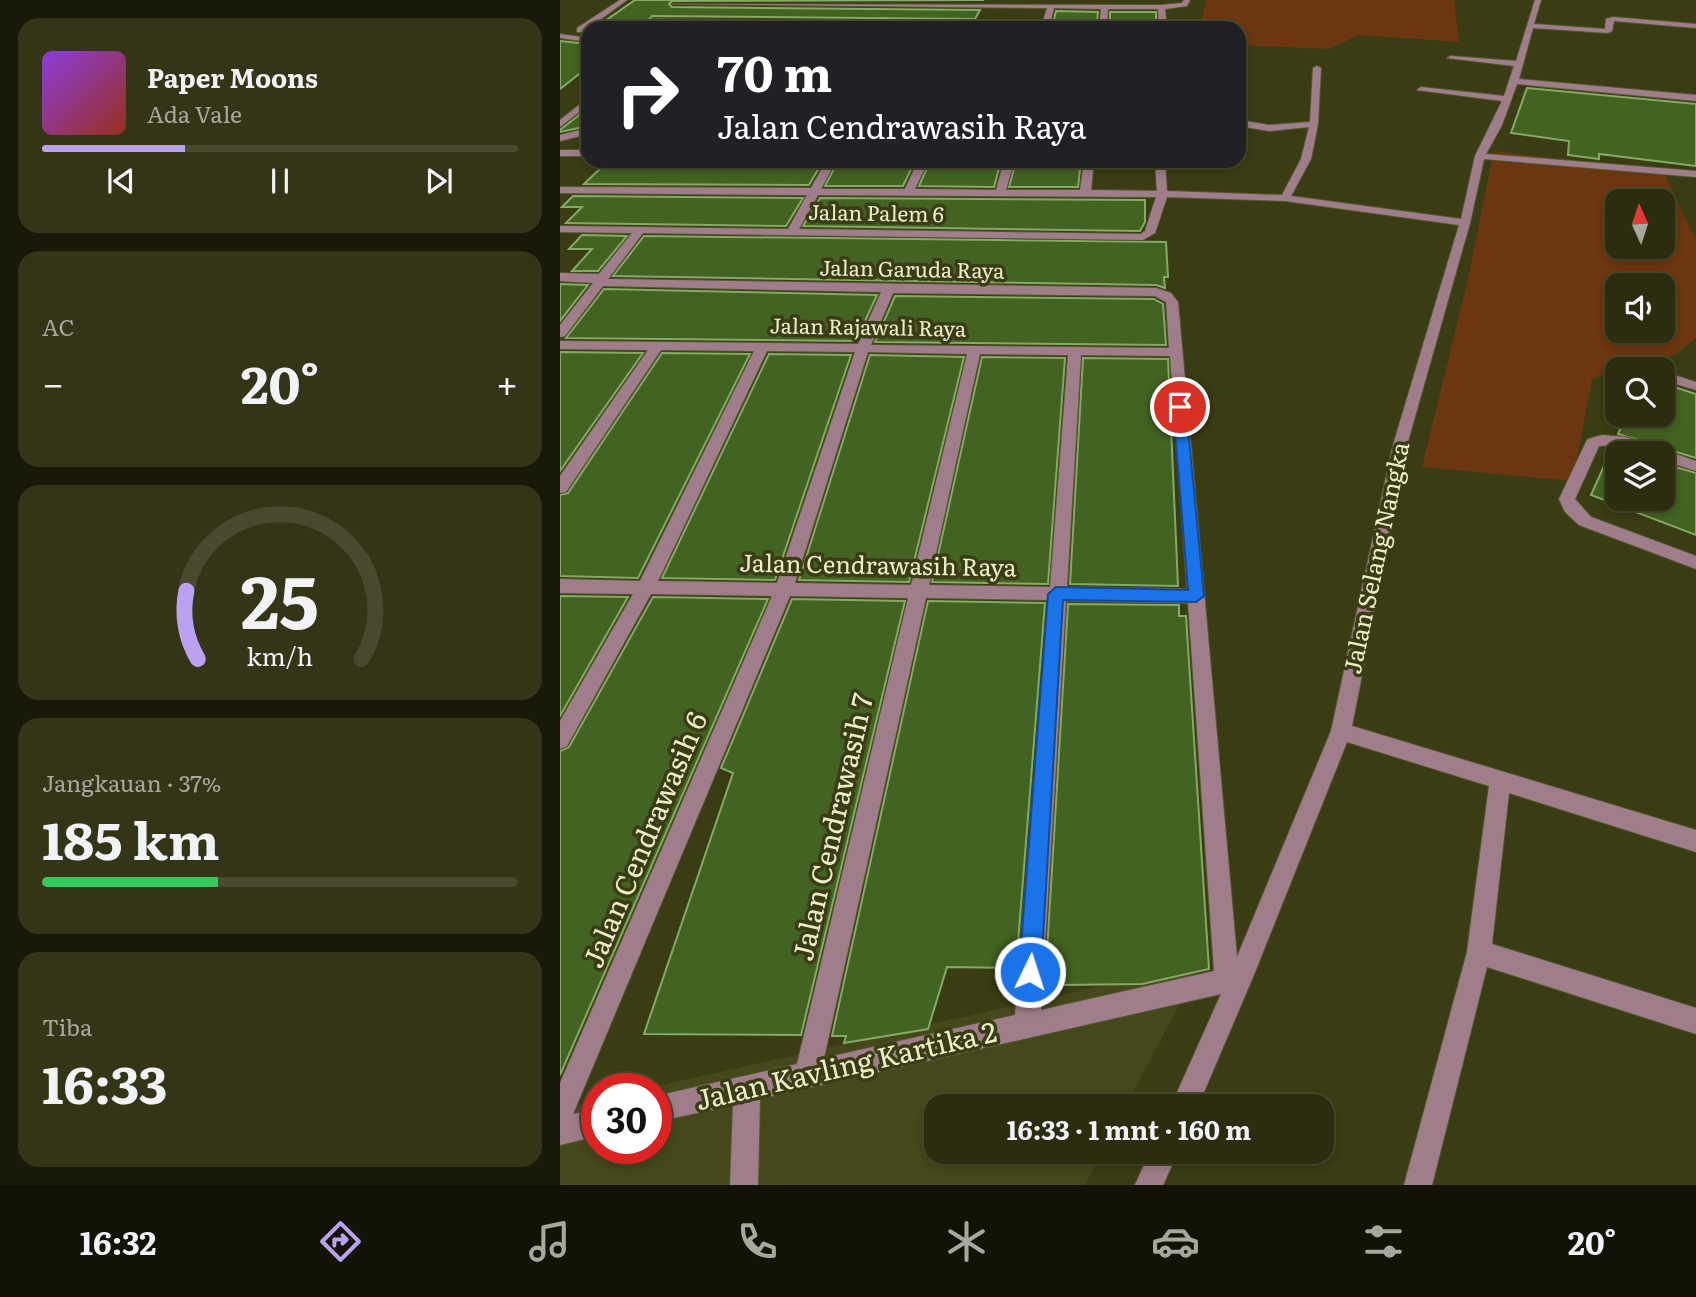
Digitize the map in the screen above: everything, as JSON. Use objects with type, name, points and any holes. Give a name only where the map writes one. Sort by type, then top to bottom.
[{"type":"street","points":[[597,21],[624,0]]},
{"type":"street","points":[[652,21],[677,2],[994,3],[1161,7],[1185,5],[1186,0]]},
{"type":"street","name":"Jalan Selang Nangka","points":[[1189,1094],[1234,979],[1341,731],[1400,445],[1465,223],[1480,156],[1507,99],[1538,0]]},
{"type":"street","points":[[986,21],[994,3]]},
{"type":"street","points":[[1047,21],[1051,6]]},
{"type":"street","points":[[1103,21],[1105,6]]},
{"type":"street","points":[[1161,7],[1162,21]]},
{"type":"street","points":[[1532,26],[1608,31],[1609,21],[1613,19],[1696,26]]},
{"type":"street","points":[[560,27],[581,30]]},
{"type":"street","points":[[560,36],[581,39]]},
{"type":"street","points":[[1451,58],[1516,72],[1696,98]]},
{"type":"street","points":[[1285,198],[1306,159],[1314,124],[1317,68]]},
{"type":"street","points":[[1421,90],[1507,99]]},
{"type":"street","points":[[560,124],[581,107]]},
{"type":"street","points":[[1246,124],[1269,128],[1314,124]]},
{"type":"street","points":[[560,138],[581,133]]},
{"type":"street","points":[[560,153],[581,153]]},
{"type":"street","points":[[1480,156],[1696,174]]},
{"type":"street","points":[[792,232],[827,168]]},
{"type":"street","points":[[908,193],[920,168]]},
{"type":"street","points":[[1000,194],[1007,168]]},
{"type":"street","points":[[1085,194],[1088,168]]},
{"type":"street","points":[[1160,168],[1162,195]]},
{"type":"street","points":[[560,190],[1216,194],[1285,198],[1465,223]]},
{"type":"street","name":"Jalan Palem 6","points":[[560,229],[1143,237],[1150,233],[1162,195]]},
{"type":"street","points":[[560,333],[640,230]]},
{"type":"street","points":[[560,277],[598,282]]},
{"type":"street","points":[[560,287],[598,282]]},
{"type":"street","name":"Jalan Garuda Raya","points":[[598,282],[1156,292],[1167,296],[1172,302],[1175,352]]},
{"type":"street","name":"Jalan Cendrawasih 6","points":[[560,1114],[784,589],[863,349],[888,289]]},
{"type":"street","name":"Jalan Rajawali Raya","points":[[560,345],[1175,352]]},
{"type":"street","points":[[560,488],[657,346]]},
{"type":"street","points":[[560,740],[646,587],[763,347]]},
{"type":"street","name":"Jalan Cendrawasih 7","points":[[807,1076],[916,591],[974,350]]},
{"type":"street","points":[[1027,1026],[1075,351]]},
{"type":"street","points":[[1175,352],[1234,979]]},
{"type":"street","points":[[1675,379],[1696,386]]},
{"type":"street","points":[[1623,441],[1604,439],[1593,442],[1567,499],[1571,508],[1585,521],[1696,563]]},
{"type":"street","points":[[1675,459],[1696,466]]},
{"type":"street","name":"Jalan Cendrawasih Raya","points":[[560,586],[1196,596]]},
{"type":"street","points":[[1341,731],[1696,841]]},
{"type":"street","points":[[1418,1185],[1479,953],[1500,780]]},
{"type":"street","points":[[1479,953],[1696,1020]]},
{"type":"street","name":"Jalan Kavling Kartika 2","points":[[672,1105],[1234,979]]},
{"type":"street","points":[[744,1185],[747,1088]]},
{"type":"street","points":[[560,1131],[581,1126]]},
{"type":"street","points":[[1149,1185],[1159,1164]]},
{"type":"shaded area","points":[[1206,0],[1454,0],[1459,42],[1359,35],[1329,49],[1246,45],[1246,21],[1202,21]]},
{"type":"shaded area","points":[[1494,151],[1663,171],[1672,189],[1605,189],[1605,259],[1675,259],[1675,196],[1696,240],[1696,338],[1676,354],[1664,357],[1605,357],[1605,374],[1592,379],[1573,481],[1422,467],[1467,283]]},
{"type":"shaded area","points":[[1201,963],[1132,1094],[924,1094],[924,1164],[1096,1164],[1085,1185],[560,1185],[560,1109],[581,1104],[581,1164],[672,1164],[672,1083]]},
{"type":"building","points":[[635,0],[984,0],[672,1],[669,4],[672,7],[980,10],[975,19],[652,16],[648,21],[605,21]]},
{"type":"building","points":[[1056,11],[1098,12],[1097,21],[1054,21]]},
{"type":"building","points":[[1110,12],[1156,12],[1156,21],[1110,21]]},
{"type":"building","points":[[560,41],[581,43],[581,72],[560,89]]},
{"type":"building","points":[[1527,88],[1696,104],[1696,166],[1599,154],[1599,159],[1568,155],[1569,141],[1511,133]]},
{"type":"building","points":[[581,114],[581,128],[560,130]]},
{"type":"building","points":[[601,168],[819,168],[809,185],[584,184]]},
{"type":"building","points":[[834,168],[912,168],[903,186],[825,186]]},
{"type":"building","points":[[927,168],[999,168],[994,187],[919,186]]},
{"type":"building","points":[[1014,168],[1080,168],[1078,187],[1009,187]]},
{"type":"building","points":[[573,196],[803,198],[786,226],[566,223],[582,207],[562,207]]},
{"type":"building","points":[[820,198],[1145,200],[1145,222],[1140,231],[803,226]]},
{"type":"building","points":[[582,235],[627,236],[598,271],[572,271],[592,249],[569,249]]},
{"type":"building","points":[[644,236],[1166,242],[1168,277],[1164,277],[1165,288],[1156,285],[613,276]]},
{"type":"building","points":[[560,284],[588,285],[560,321]]},
{"type":"building","points":[[604,289],[877,295],[856,341],[566,338]]},
{"type":"building","points":[[895,296],[1154,299],[1163,304],[1166,345],[875,342]]},
{"type":"building","points":[[560,352],[643,353],[560,471]]},
{"type":"building","points":[[662,353],[750,354],[638,578],[560,576],[560,495],[568,493]]},
{"type":"building","points":[[769,354],[851,355],[775,580],[662,578]]},
{"type":"building","points":[[870,355],[964,357],[909,582],[799,580]]},
{"type":"building","points":[[982,357],[1065,358],[1048,584],[932,582]]},
{"type":"building","points":[[1083,358],[1168,359],[1178,586],[1070,584]]},
{"type":"building","points":[[1675,387],[1696,394],[1696,458],[1675,452],[1675,441],[1641,441],[1618,434],[1621,427],[1675,427]]},
{"type":"building","points":[[1605,464],[1605,500],[1591,495]]},
{"type":"building","points":[[1675,467],[1696,473],[1696,535],[1633,511],[1675,511]]},
{"type":"building","points":[[560,596],[628,597],[560,716]]},
{"type":"building","points":[[653,597],[768,599],[560,1075],[560,751],[569,747]]},
{"type":"building","points":[[792,599],[905,601],[801,1035],[644,1034],[733,773],[721,768]]},
{"type":"building","points":[[928,601],[1045,603],[1016,968],[947,967],[928,1029],[844,1043],[846,1036],[832,1036]]},
{"type":"building","points":[[1068,604],[1179,605],[1179,616],[1186,616],[1209,969],[1142,984],[1060,985],[1061,968],[1046,968]]},
{"type":"route","points":[[1030,972],[1056,594],[1196,596],[1180,407]]}]
